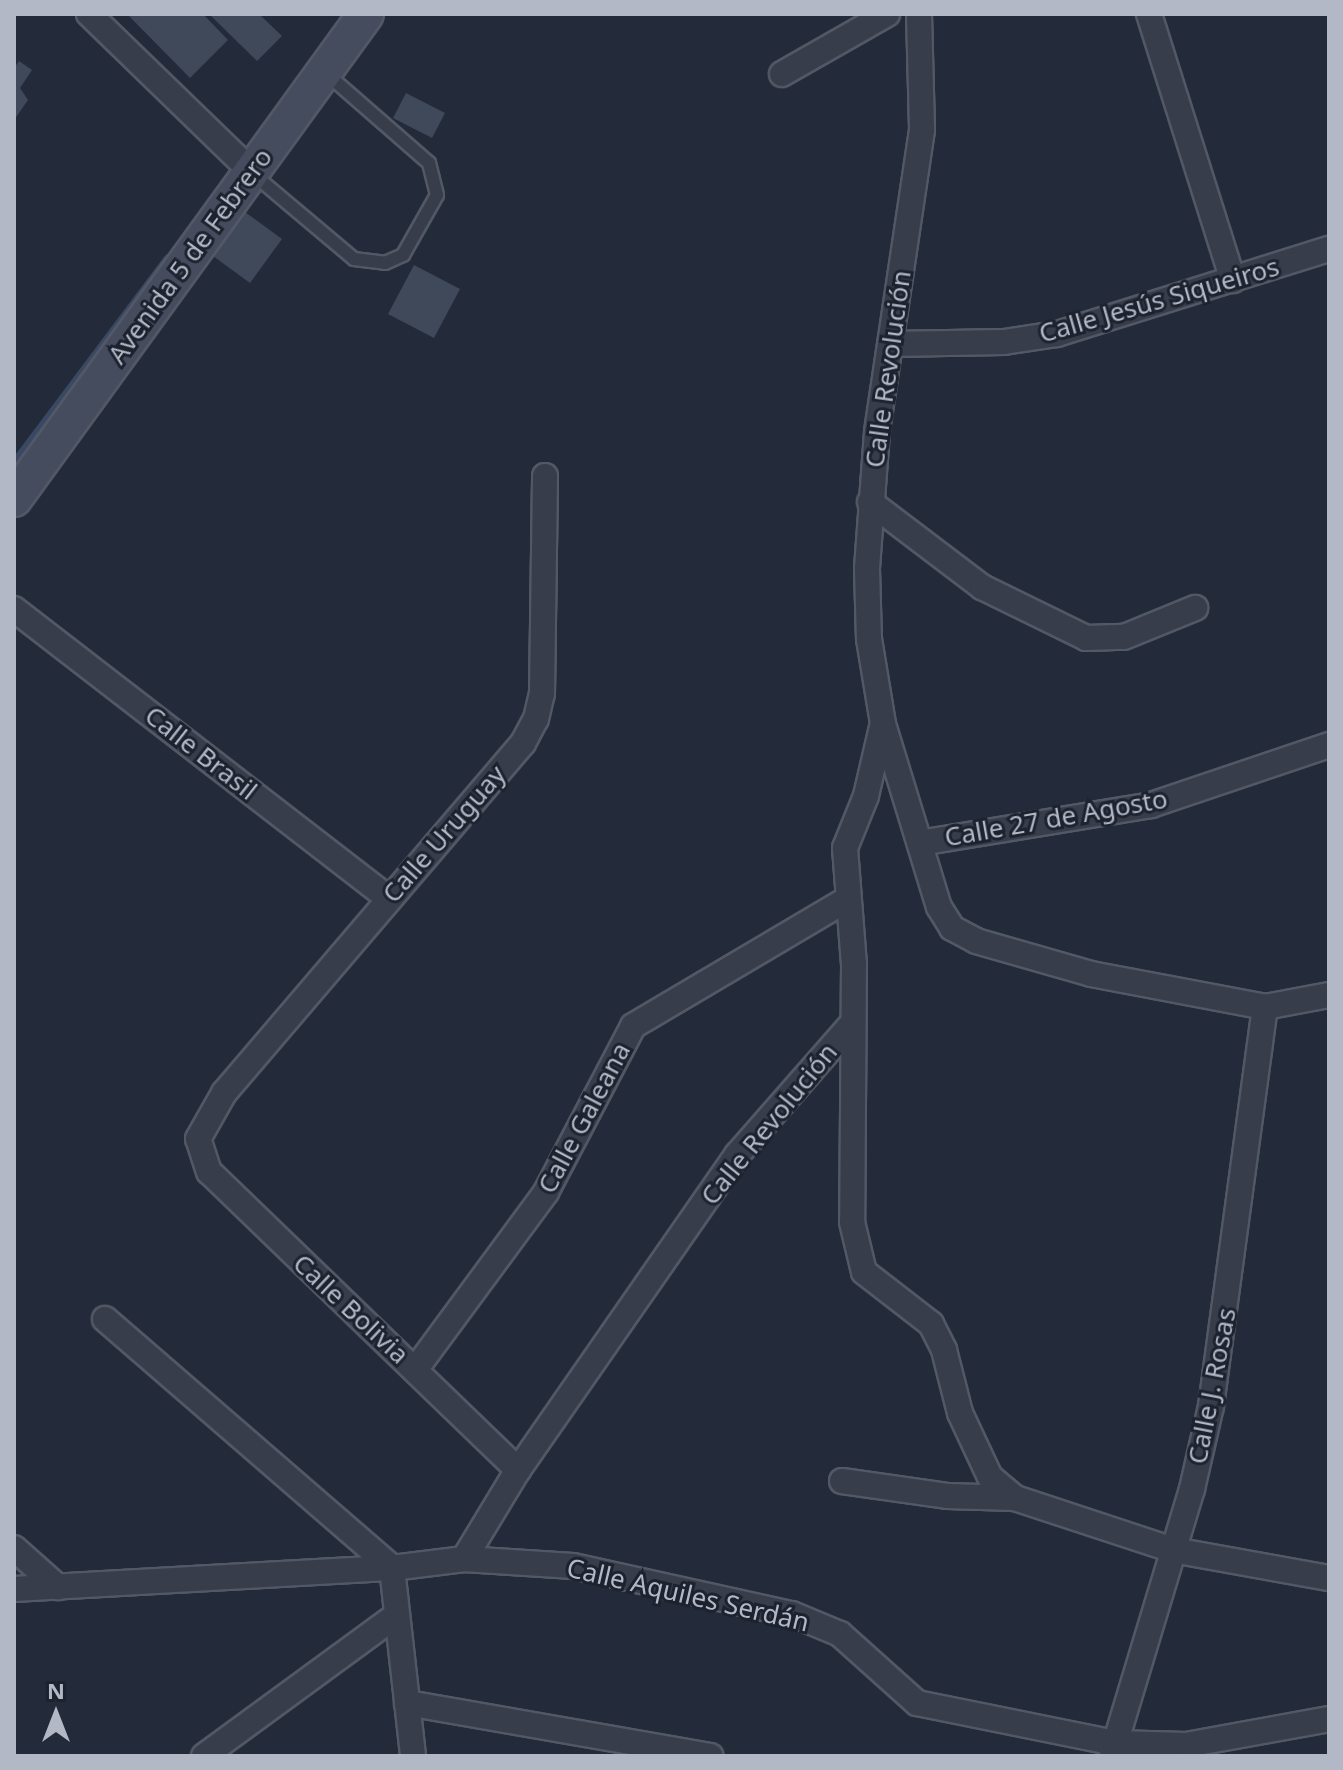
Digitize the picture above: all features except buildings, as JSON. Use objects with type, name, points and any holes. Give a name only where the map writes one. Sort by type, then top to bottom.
[{"type":"street","points":[[89,14],[251,171]]},
{"type":"street","name":"Avenida 5 de Febrero","points":[[14,499],[366,14]]},
{"type":"street","points":[[782,74],[887,14]]},
{"type":"street","name":"Calle Revolución","points":[[919,14],[922,130],[870,502],[869,639],[883,724],[920,843]]},
{"type":"street","points":[[1149,14],[1233,280]]},
{"type":"street","name":"Calle Jesús Siqueiros","points":[[891,344],[1004,342],[1057,334],[1329,249]]},
{"type":"street","name":"Calle Uruguay","points":[[198,1139],[224,1093],[523,743],[536,719],[542,694],[545,476]]},
{"type":"street","points":[[870,502],[982,587],[1086,638],[1124,637],[1195,608]]},
{"type":"street","name":"Calle Brasil","points":[[14,609],[388,898]]},
{"type":"street","name":"Calle Revolución","points":[[464,1559],[518,1470],[737,1155],[851,1025],[854,964],[846,900],[845,848],[866,796],[883,724]]},
{"type":"street","name":"Calle 27 de Agosto","points":[[920,843],[1151,805],[1329,745]]},
{"type":"street","points":[[920,843],[939,907],[952,928],[976,941],[1091,974],[1265,1007],[1329,995]]},
{"type":"street","name":"Calle Galeana","points":[[415,1370],[542,1199],[633,1026],[846,900]]},
{"type":"street","name":"Calle J. Rosas","points":[[1113,1749],[1205,1434],[1227,1316],[1265,1007]]},
{"type":"street","points":[[851,1025],[854,1249],[864,1272],[882,1290],[917,1308],[931,1324],[944,1350],[960,1413],[990,1477],[1015,1498]]},
{"type":"street","name":"Calle Bolivia","points":[[198,1139],[209,1172],[518,1470]]},
{"type":"street","points":[[105,1319],[392,1568],[394,1617],[413,1756]]},
{"type":"street","points":[[842,1481],[947,1496],[1015,1498],[1173,1550],[1329,1578]]},
{"type":"street","points":[[14,1548],[58,1587]]},
{"type":"street","name":"Calle Aquiles Serdán","points":[[14,1589],[392,1568],[464,1559],[573,1566],[792,1614],[840,1634],[917,1703],[1113,1749],[1186,1745],[1329,1719]]},
{"type":"street","points":[[204,1756],[394,1617]]},
{"type":"street","points":[[407,1703],[710,1756]]},
{"type":"lane","points":[[251,171],[354,259],[385,263],[403,255],[437,195],[429,163],[323,70]]},
{"type":"waterway","points":[[14,463],[168,258]]}]
